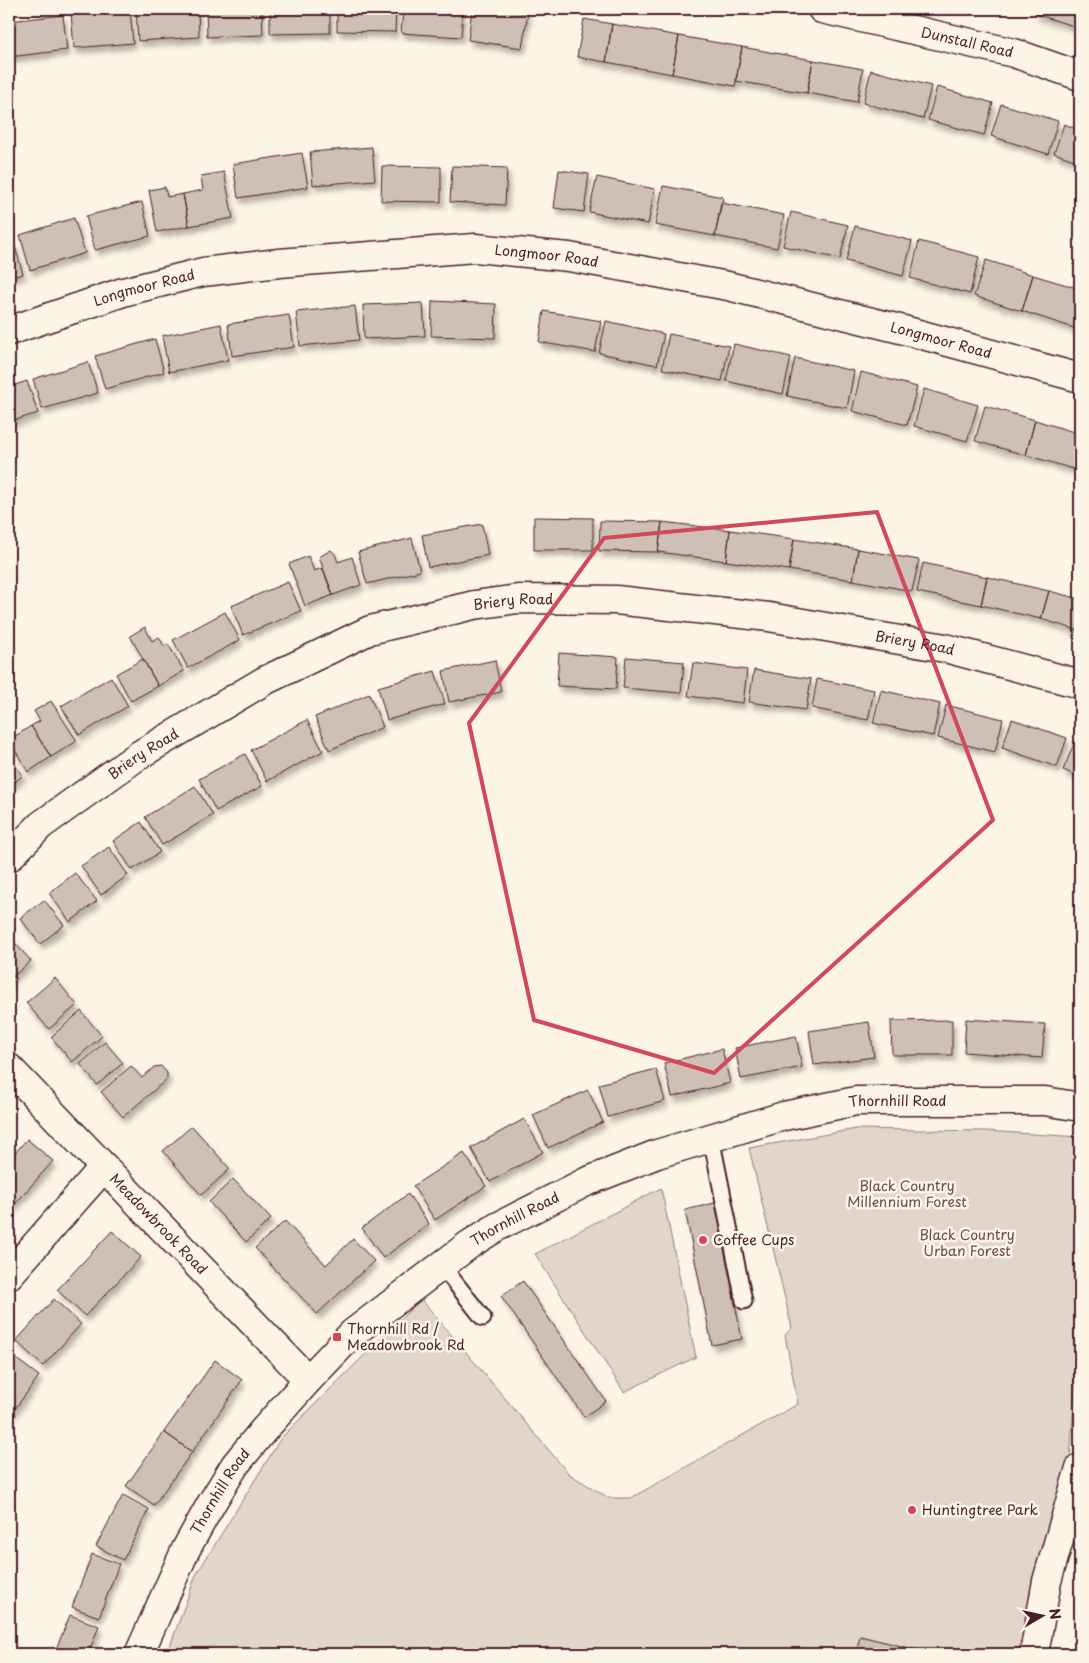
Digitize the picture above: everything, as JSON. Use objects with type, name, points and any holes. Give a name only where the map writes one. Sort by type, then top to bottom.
[{"type":"street","name":"Dunstall Road","points":[[822,9],[1014,53],[1080,76]]},
{"type":"street","name":"Longmoor Road","points":[[9,331],[123,292],[203,272],[279,263],[475,248],[569,257],[728,286],[904,330],[1080,378]]},
{"type":"street","name":"Briery Road","points":[[9,857],[41,826],[139,755],[264,681],[370,630],[474,605],[518,599],[616,600],[769,617],[945,648],[1080,684]]},
{"type":"street","name":"Meadowbrook Road","points":[[9,1068],[308,1380]]},
{"type":"street","name":"Thornhill Road","points":[[139,1654],[186,1549],[235,1465],[308,1380],[353,1333],[442,1266],[498,1227],[586,1182],[657,1154],[784,1116],[856,1101],[1045,1101],[1080,1107]]},
{"type":"street","points":[[9,1275],[104,1166]]},
{"type":"street","points":[[1034,1654],[1046,1581],[1080,1468]]},
{"type":"lane","points":[[711,1138],[744,1301]]},
{"type":"lane","points":[[442,1266],[483,1318]]},
{"type":"highlighted area","points":[[877,512],[993,820],[714,1073],[534,1020],[469,723],[604,538]]},
{"type":"green space","points":[[856,1129],[985,1131],[1080,1137],[1080,1359],[1076,1375],[1070,1460],[1023,1654],[167,1654],[196,1575],[281,1438],[421,1299],[569,1474],[609,1498],[631,1498],[798,1404],[785,1335],[792,1328],[749,1148]]},
{"type":"green space","points":[[661,1188],[696,1357],[624,1392],[535,1254]]},
{"type":"building","points":[[130,9],[133,43],[74,48],[71,13]]},
{"type":"building","points":[[136,9],[198,9],[199,37],[138,41]]},
{"type":"building","points":[[206,9],[262,9],[263,35],[207,37]]},
{"type":"building","points":[[270,9],[330,9],[330,33],[270,34]]},
{"type":"building","points":[[337,9],[396,9],[395,32],[337,31]]},
{"type":"building","points":[[403,9],[463,9],[461,37],[401,33]]},
{"type":"building","points":[[472,9],[503,9],[528,13],[522,48],[468,40]]},
{"type":"building","points":[[1036,9],[1080,9],[1080,28],[1035,14]]},
{"type":"building","points":[[63,15],[67,50],[9,57],[9,21]]},
{"type":"building","points":[[584,19],[612,24],[606,62],[577,57]]},
{"type":"building","points":[[612,24],[679,36],[672,74],[606,62]]},
{"type":"building","points":[[679,36],[742,47],[735,86],[672,74]]},
{"type":"building","points":[[742,47],[813,60],[807,93],[736,81]]},
{"type":"building","points":[[813,60],[863,69],[857,102],[807,93]]},
{"type":"building","points":[[871,70],[931,86],[923,119],[863,103]]},
{"type":"building","points":[[937,87],[993,103],[984,135],[928,120]]},
{"type":"building","points":[[1001,104],[1058,121],[1048,154],[991,136]]},
{"type":"building","points":[[1064,124],[1080,130],[1080,162],[1054,153]]},
{"type":"building","points":[[372,147],[375,180],[313,185],[310,152]]},
{"type":"building","points":[[302,153],[308,187],[238,198],[233,164]]},
{"type":"building","points":[[382,166],[441,167],[441,202],[381,201]]},
{"type":"building","points":[[452,166],[507,168],[505,205],[450,202]]},
{"type":"building","points":[[559,170],[589,174],[584,212],[554,208]]},
{"type":"building","points":[[224,172],[233,218],[189,226],[183,194],[203,190],[201,176]]},
{"type":"building","points":[[597,177],[655,189],[648,224],[589,212]]},
{"type":"building","points":[[663,186],[723,197],[715,236],[655,225]]},
{"type":"building","points":[[165,187],[167,197],[183,194],[189,226],[157,232],[149,190]]},
{"type":"building","points":[[142,202],[150,236],[95,250],[86,216]]},
{"type":"building","points":[[721,203],[784,215],[777,248],[715,236]]},
{"type":"building","points":[[791,212],[848,225],[840,259],[783,246]]},
{"type":"building","points":[[74,218],[85,253],[30,270],[20,235]]},
{"type":"building","points":[[855,226],[912,241],[903,276],[846,261]]},
{"type":"building","points":[[919,241],[979,257],[970,294],[910,278]]},
{"type":"building","points":[[14,243],[23,274],[9,278],[9,244]]},
{"type":"building","points":[[986,260],[1033,275],[1022,311],[974,296]]},
{"type":"building","points":[[1033,275],[1080,289],[1080,330],[1022,311]]},
{"type":"building","points":[[432,301],[496,304],[495,338],[431,336]]},
{"type":"building","points":[[423,303],[425,336],[364,339],[363,305]]},
{"type":"building","points":[[355,306],[359,340],[300,346],[296,312]]},
{"type":"building","points":[[544,311],[601,321],[595,352],[539,342]]},
{"type":"building","points":[[289,315],[294,347],[232,356],[228,324]]},
{"type":"building","points":[[606,321],[664,334],[657,365],[599,353]]},
{"type":"building","points":[[221,324],[228,360],[169,372],[162,336]]},
{"type":"building","points":[[669,334],[729,346],[722,381],[662,369]]},
{"type":"building","points":[[155,339],[164,372],[105,389],[95,356]]},
{"type":"building","points":[[734,344],[791,357],[783,394],[726,381]]},
{"type":"building","points":[[795,358],[854,371],[847,408],[787,396]]},
{"type":"building","points":[[88,362],[98,393],[42,409],[33,379]]},
{"type":"building","points":[[861,372],[917,387],[907,425],[852,411]]},
{"type":"building","points":[[27,381],[38,413],[9,422],[9,387]]},
{"type":"building","points":[[924,389],[978,405],[967,441],[914,426]]},
{"type":"building","points":[[985,406],[1035,420],[1026,455],[975,441]]},
{"type":"building","points":[[1035,420],[1080,434],[1080,471],[1026,455]]},
{"type":"building","points":[[534,517],[593,518],[593,550],[534,550]]},
{"type":"building","points":[[600,521],[662,522],[658,552],[599,551]]},
{"type":"building","points":[[662,522],[730,530],[726,561],[658,552]]},
{"type":"building","points":[[482,524],[488,555],[428,567],[422,535]]},
{"type":"building","points":[[730,530],[794,539],[789,570],[726,561]]},
{"type":"building","points":[[412,538],[420,571],[367,584],[358,552]]},
{"type":"building","points":[[794,539],[858,549],[853,580],[789,570]]},
{"type":"building","points":[[858,549],[919,560],[912,591],[853,580]]},
{"type":"building","points":[[331,550],[338,562],[352,557],[361,585],[333,595],[319,557]]},
{"type":"building","points":[[308,556],[314,571],[322,568],[333,595],[305,606],[289,564]]},
{"type":"building","points":[[923,563],[987,577],[981,605],[917,592]]},
{"type":"building","points":[[987,577],[1049,591],[1041,619],[981,605]]},
{"type":"building","points":[[288,582],[301,611],[243,635],[231,606]]},
{"type":"building","points":[[1049,591],[1080,599],[1080,631],[1041,619]]},
{"type":"building","points":[[225,612],[240,640],[188,668],[173,640]]},
{"type":"building","points":[[145,627],[152,641],[159,637],[164,646],[168,644],[184,671],[158,686],[130,636]]},
{"type":"building","points":[[559,653],[618,657],[616,689],[557,686]]},
{"type":"building","points":[[626,657],[684,662],[681,693],[623,688]]},
{"type":"building","points":[[143,659],[158,686],[131,701],[116,674]]},
{"type":"building","points":[[495,660],[501,692],[449,702],[443,671]]},
{"type":"building","points":[[693,663],[747,670],[743,703],[688,696]]},
{"type":"building","points":[[754,670],[811,679],[806,710],[749,702]]},
{"type":"building","points":[[435,671],[445,704],[387,720],[378,687]]},
{"type":"building","points":[[111,677],[128,706],[79,735],[61,706]]},
{"type":"building","points":[[817,679],[874,690],[868,720],[812,708]]},
{"type":"building","points":[[881,690],[940,704],[933,736],[873,723]]},
{"type":"building","points":[[369,694],[383,727],[329,750],[315,717]]},
{"type":"building","points":[[51,701],[77,741],[51,757],[31,726],[40,721],[34,711]]},
{"type":"building","points":[[946,705],[1003,719],[995,752],[938,738]]},
{"type":"building","points":[[1012,719],[1067,738],[1057,767],[1002,748]]},
{"type":"building","points":[[307,720],[323,751],[267,781],[251,750]]},
{"type":"building","points":[[31,726],[51,757],[28,772],[9,740]]},
{"type":"building","points":[[1076,739],[1080,740],[1080,777],[1063,770]]},
{"type":"building","points":[[245,754],[262,786],[216,811],[199,779]]},
{"type":"building","points":[[9,758],[23,775],[9,787]]},
{"type":"building","points":[[195,786],[213,815],[162,845],[145,817]]},
{"type":"building","points":[[141,822],[160,852],[132,870],[113,841]]},
{"type":"building","points":[[109,847],[128,875],[101,895],[81,866]]},
{"type":"building","points":[[75,873],[97,901],[70,922],[49,893]]},
{"type":"building","points":[[44,900],[64,925],[40,944],[20,918]]},
{"type":"building","points":[[9,936],[31,961],[9,980]]},
{"type":"building","points":[[55,978],[77,1005],[49,1029],[26,1003]]},
{"type":"building","points":[[81,1011],[102,1036],[72,1062],[51,1037]]},
{"type":"building","points":[[966,1019],[1045,1024],[1042,1058],[964,1052]]},
{"type":"building","points":[[952,1020],[952,1055],[892,1055],[891,1021]]},
{"type":"building","points":[[869,1022],[874,1057],[814,1065],[809,1031]]},
{"type":"building","points":[[796,1036],[802,1067],[741,1079],[735,1048]]},
{"type":"building","points":[[105,1042],[123,1063],[97,1085],[80,1064]]},
{"type":"building","points":[[722,1049],[730,1083],[672,1097],[664,1063]]},
{"type":"building","points":[[131,1066],[142,1078],[154,1067],[161,1066],[167,1073],[167,1079],[123,1117],[101,1092]]},
{"type":"building","points":[[656,1069],[665,1101],[608,1117],[599,1084]]},
{"type":"building","points":[[588,1090],[603,1122],[548,1148],[533,1115]]},
{"type":"building","points":[[524,1119],[543,1152],[490,1182],[471,1148]]},
{"type":"building","points":[[192,1126],[230,1169],[201,1195],[163,1151]]},
{"type":"building","points":[[27,1139],[53,1161],[9,1211],[9,1160]]},
{"type":"building","points":[[464,1153],[486,1186],[435,1220],[413,1186]]},
{"type":"building","points":[[233,1179],[271,1219],[246,1242],[209,1202]]},
{"type":"building","points":[[408,1194],[429,1224],[383,1258],[362,1228]]},
{"type":"building","points":[[715,1203],[742,1339],[712,1345],[685,1210]]},
{"type":"building","points":[[285,1221],[326,1265],[353,1239],[374,1261],[317,1314],[255,1248]]},
{"type":"building","points":[[112,1231],[141,1257],[85,1316],[57,1290]]},
{"type":"building","points":[[523,1281],[606,1401],[584,1417],[501,1296]]},
{"type":"building","points":[[54,1299],[81,1324],[43,1366],[16,1341]]},
{"type":"building","points":[[11,1355],[39,1376],[9,1417],[9,1359]]},
{"type":"building","points":[[215,1360],[242,1380],[192,1452],[164,1432]]},
{"type":"building","points":[[164,1432],[192,1452],[154,1505],[126,1486]]},
{"type":"building","points":[[123,1495],[149,1509],[123,1560],[96,1546]]},
{"type":"building","points":[[92,1554],[119,1564],[99,1617],[72,1607]]},
{"type":"building","points":[[70,1615],[99,1626],[88,1654],[54,1654]]},
{"type":"building","points":[[860,1636],[934,1654],[856,1654]]},
{"type":"place","name":"Coffee Cups","points":[[703,1240]]},
{"type":"place","name":"Thornhill Rd / Meadowbrook Rd","points":[[337,1337]]},
{"type":"place","name":"Huntingtree Park","points":[[912,1510]]},
{"type":"park label","name":"Black Country Millennium Forest","points":[[907,1194]]},
{"type":"park label","name":"Black Country Urban Forest","points":[[967,1244]]}]
